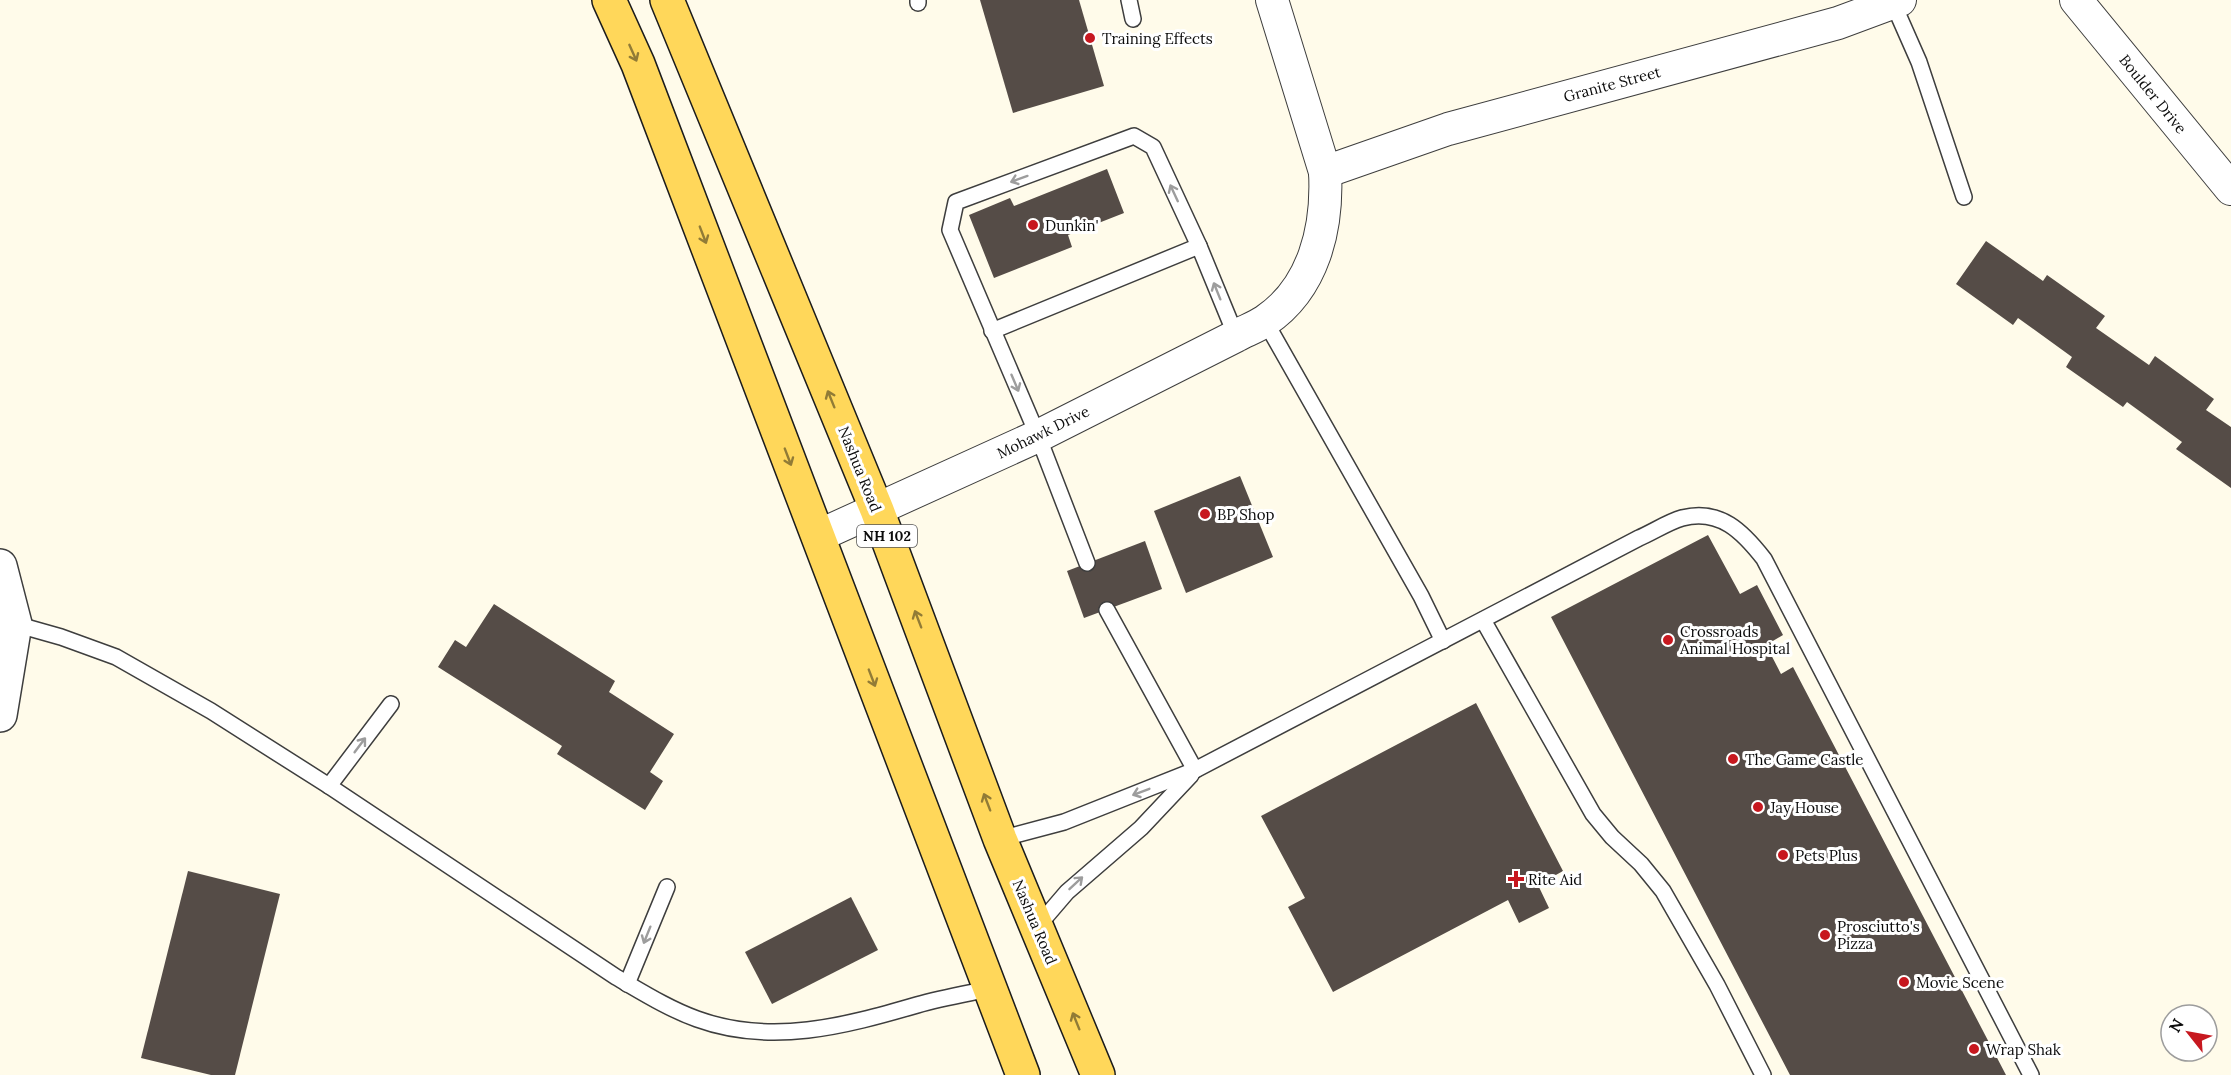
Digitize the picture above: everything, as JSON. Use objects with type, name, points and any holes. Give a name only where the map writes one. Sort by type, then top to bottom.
[{"type":"main road","points":[[609,0],[638,64],[1023,1075]]},
{"type":"main road","name":"Nashua Road","points":[[667,0],[877,510],[1000,839],[1098,1075]]},
{"type":"street","name":"Mohawk Drive","points":[[818,536],[1038,436],[1265,321],[1286,303],[1314,258],[1327,201],[1325,172],[1272,0]]},
{"type":"street","name":"Boulder Drive","points":[[2076,0],[2231,189]]},
{"type":"street","name":"Granite Street","points":[[1325,172],[1448,129],[1838,23],[1897,1]]},
{"type":"street","points":[[0,566],[15,624],[0,715]]},
{"type":"lane","points":[[1129,0],[1133,19]]},
{"type":"lane","points":[[1897,1],[1964,197]]},
{"type":"lane","points":[[1087,563],[1038,436],[950,230],[956,202],[1134,136],[1152,147],[1199,246],[1236,336]]},
{"type":"lane","points":[[992,331],[1199,246]]},
{"type":"lane","points":[[1265,321],[1421,596],[1443,641]]},
{"type":"lane","points":[[1000,839],[1064,822],[1195,771],[1681,518],[1702,516],[1725,521],[1746,536],[1764,559],[2031,1075]]},
{"type":"lane","points":[[1107,610],[1195,771]]},
{"type":"lane","points":[[1483,620],[1593,814],[1612,837],[1641,864],[1663,891],[1717,985],[1763,1075]]},
{"type":"lane","points":[[15,624],[61,637],[116,657],[211,711],[329,786],[627,984],[698,1019],[742,1030],[787,1032],[835,1027],[880,1017],[919,1004],[989,989]]},
{"type":"lane","points":[[329,786],[391,704]]},
{"type":"lane","points":[[1037,927],[1067,892],[1141,828],[1195,771]]},
{"type":"lane","points":[[627,984],[667,887]]},
{"type":"building","points":[[980,0],[1079,0],[1104,86],[1013,113]]},
{"type":"building","name":"Dunkin'","points":[[1107,169],[1124,213],[1068,235],[1072,247],[994,278],[969,215],[1010,198],[1014,206]]},
{"type":"building","points":[[1986,241],[2043,281],[2047,275],[2105,316],[2096,328],[2149,365],[2155,356],[2214,399],[2206,410],[2231,427],[2231,488],[2176,449],[2182,442],[2127,402],[2123,407],[2066,367],[2072,357],[2018,318],[2013,325],[1956,284]]},
{"type":"building","points":[[1240,476],[1273,557],[1186,593],[1154,511]]},
{"type":"building","points":[[1708,535],[1740,594],[1757,585],[1783,635],[1766,645],[1781,674],[1793,667],[2006,1075],[1790,1075],[1551,617]]},
{"type":"building","points":[[1145,541],[1162,589],[1084,618],[1067,571]]},
{"type":"building","points":[[494,604],[615,681],[609,692],[674,734],[650,772],[663,781],[645,810],[557,754],[562,746],[438,667],[455,640],[466,647]]},
{"type":"building","name":"Rite Aid","points":[[1476,703],[1563,871],[1538,885],[1549,908],[1519,923],[1508,900],[1333,992],[1288,907],[1305,898],[1261,816]]},
{"type":"building","points":[[188,871],[280,894],[235,1075],[211,1075],[141,1058]]},
{"type":"building","points":[[851,897],[878,950],[772,1004],[745,952]]},
{"type":"place","name":"Training Effects","points":[[1090,38]]},
{"type":"place","name":"Dunkin'","points":[[1033,225]]},
{"type":"place","name":"BP Shop","points":[[1205,514]]},
{"type":"place","name":"Crossroads Animal Hospital","points":[[1668,640]]},
{"type":"place","name":"The Game Castle","points":[[1733,759]]},
{"type":"place","name":"Jay House","points":[[1758,807]]},
{"type":"place","name":"Pets Plus","points":[[1783,855]]},
{"type":"place","name":"Rite Aid","points":[[1516,879]]},
{"type":"place","name":"Prosciutto's Pizza","points":[[1825,935]]},
{"type":"place","name":"Movie Scene","points":[[1904,982]]},
{"type":"place","name":"Wrap Shak","points":[[1974,1049]]}]
